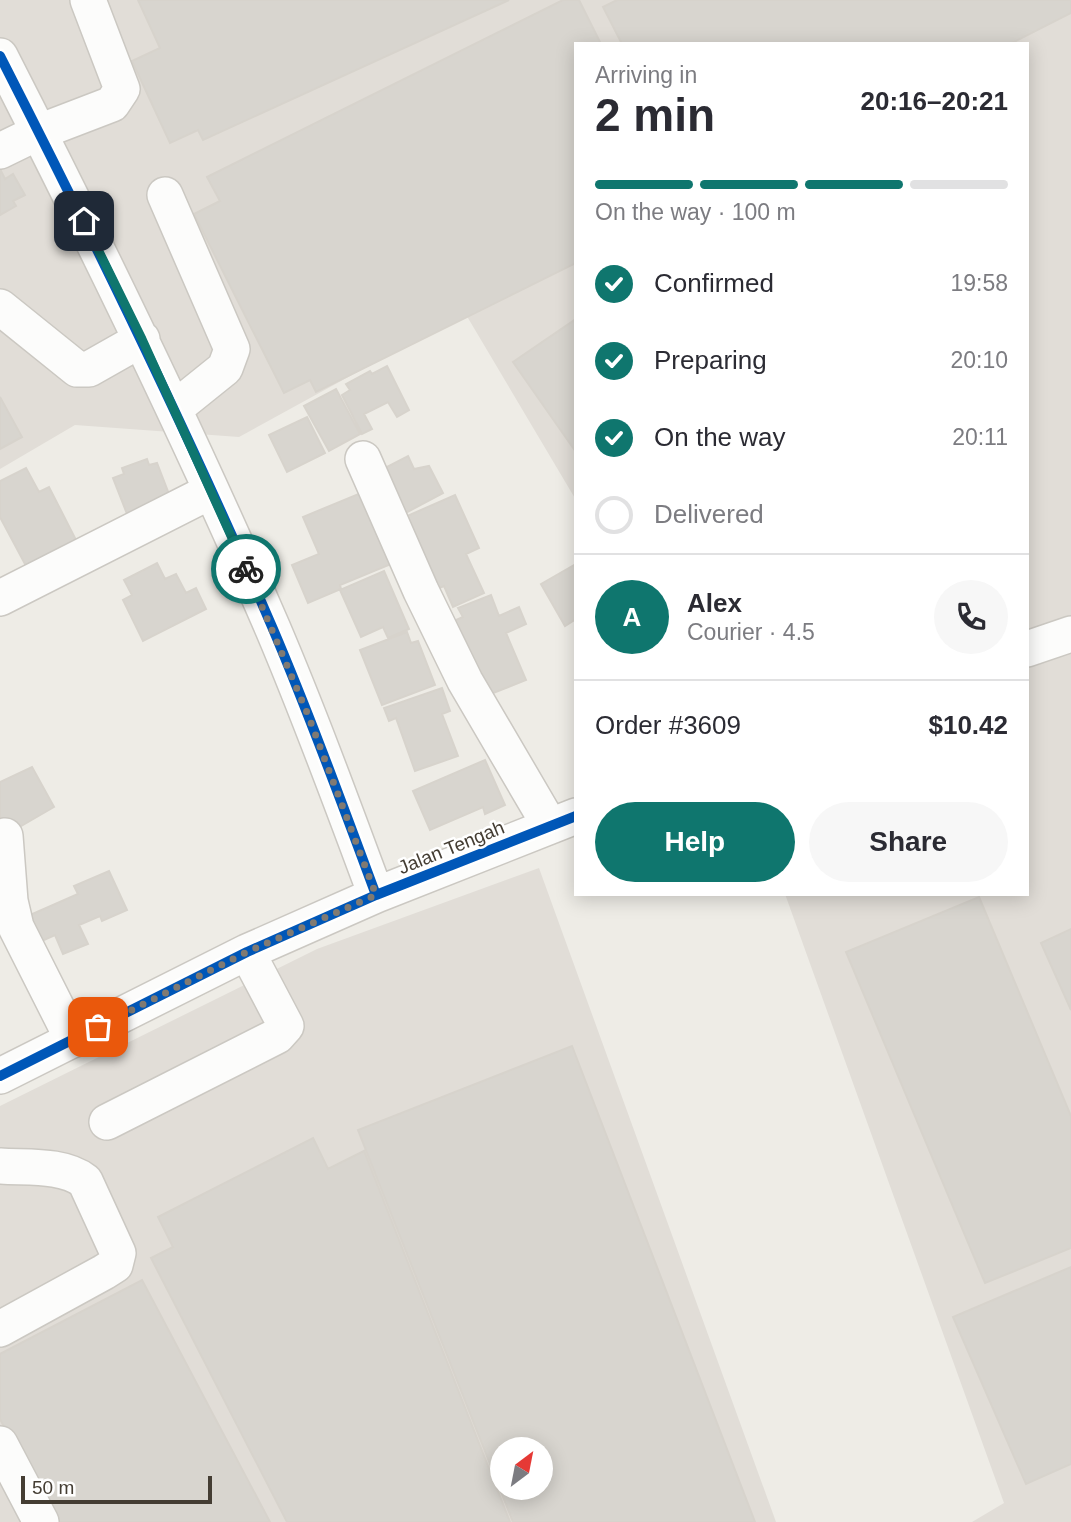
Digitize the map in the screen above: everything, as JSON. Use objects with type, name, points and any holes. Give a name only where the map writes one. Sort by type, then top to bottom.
[{"type":"street","points":[[0,152],[39,132],[113,104],[122,89],[88,0]]},
{"type":"street","points":[[0,55],[142,339],[211,491],[273,630],[376,895]]},
{"type":"street","points":[[165,195],[232,349],[225,368],[174,409]]},
{"type":"street","points":[[0,307],[77,369],[89,369],[142,339]]},
{"type":"street","points":[[363,459],[421,591],[465,681],[563,821]]},
{"type":"street","points":[[0,598],[211,491]]},
{"type":"street","points":[[1029,648],[1071,634]]},
{"type":"street","name":"Jalan Tengah","points":[[0,1076],[247,952],[376,895],[563,821]]},
{"type":"street","points":[[5,836],[10,901],[16,927],[73,1040]]},
{"type":"street","points":[[107,1122],[277,1036],[286,1026],[247,952]]},
{"type":"street","points":[[0,1166],[64,1170],[76,1174],[85,1181],[118,1253],[115,1265],[0,1329]]},
{"type":"street","points":[[0,1444],[41,1522]]},
{"type":"shaded area","points":[[0,0],[1071,0],[1071,1522],[972,1522],[1004,1503],[786,896],[1029,896],[1029,42],[574,42],[574,497],[465,313],[239,437],[75,425],[0,469]]},
{"type":"shaded area","points":[[539,868],[776,1522],[0,1522],[0,1106],[317,949]]},
{"type":"building","points":[[138,0],[509,0],[203,140],[198,130],[170,143],[132,61],[160,48]]},
{"type":"building","points":[[563,0],[579,0],[600,42],[574,42],[574,264],[316,392],[310,380],[284,393],[194,214],[220,201],[207,177]]},
{"type":"building","points":[[617,0],[1071,0],[1071,13],[1014,42],[621,42],[603,7]]},
{"type":"building","points":[[0,169],[5,179],[13,174],[25,195],[13,201],[16,206],[0,215]]},
{"type":"building","points":[[574,320],[574,449],[513,362]]},
{"type":"building","points":[[387,366],[409,410],[397,417],[388,402],[364,414],[372,429],[362,434],[342,395],[350,390],[346,384],[370,371],[372,374]]},
{"type":"building","points":[[336,389],[360,434],[329,451],[304,406]]},
{"type":"building","points":[[0,397],[22,437],[0,449]]},
{"type":"building","points":[[307,417],[325,453],[287,472],[269,435]]},
{"type":"building","points":[[408,456],[414,469],[429,466],[443,493],[398,517],[383,469]]},
{"type":"building","points":[[147,459],[149,465],[157,463],[172,502],[129,519],[113,478],[124,474],[122,468]]},
{"type":"building","points":[[26,468],[39,492],[49,487],[76,540],[26,566],[0,517],[0,481]]},
{"type":"building","points":[[361,493],[391,564],[340,585],[341,589],[308,603],[292,565],[319,554],[303,517]]},
{"type":"building","points":[[455,495],[479,548],[466,554],[484,593],[453,607],[444,586],[437,589],[405,517]]},
{"type":"building","points":[[157,563],[165,579],[176,574],[186,593],[196,588],[206,609],[143,641],[123,600],[132,595],[124,580]]},
{"type":"building","points":[[574,565],[574,620],[565,626],[541,584]]},
{"type":"building","points":[[384,571],[409,629],[388,638],[383,627],[361,637],[340,590]]},
{"type":"building","points":[[491,595],[499,616],[519,607],[526,624],[506,633],[526,680],[478,699],[447,624],[463,617],[458,608]]},
{"type":"building","points":[[407,632],[411,643],[418,641],[435,685],[382,705],[360,650]]},
{"type":"building","points":[[442,688],[450,711],[442,714],[458,756],[415,771],[396,718],[389,721],[384,708]]},
{"type":"building","points":[[485,760],[505,805],[485,814],[483,807],[430,830],[413,791]]},
{"type":"building","points":[[32,767],[54,807],[4,836],[0,829],[0,782]]},
{"type":"building","points":[[109,871],[127,910],[102,921],[100,916],[79,925],[88,944],[63,954],[55,935],[33,945],[28,932],[36,928],[30,915],[78,894],[74,886]]},
{"type":"building","points":[[979,897],[1071,1116],[1071,1248],[985,1283],[846,952]]},
{"type":"building","points":[[1071,929],[1071,1010],[1041,943]]},
{"type":"building","points":[[572,1046],[755,1522],[513,1522],[504,1500],[553,1500],[553,1437],[490,1437],[490,1464],[358,1130]]},
{"type":"building","points":[[313,1138],[328,1169],[364,1151],[490,1471],[490,1500],[501,1500],[510,1522],[287,1522],[151,1258],[173,1247],[158,1217]]},
{"type":"building","points":[[1071,1267],[1071,1464],[1026,1484],[953,1317]]},
{"type":"building","points":[[142,1280],[270,1522],[54,1522],[0,1419],[0,1354]]},
{"type":"cycle path","points":[[0,56],[141,340],[241,556],[300,695],[376,895]]},
{"type":"cycle path","points":[[0,1076],[247,952],[376,895],[574,817]]},
{"type":"way so far","points":[[98,1027],[247,952],[376,895],[308,715],[246,569]]},
{"type":"route","points":[[84,221],[142,339],[246,569]]}]
